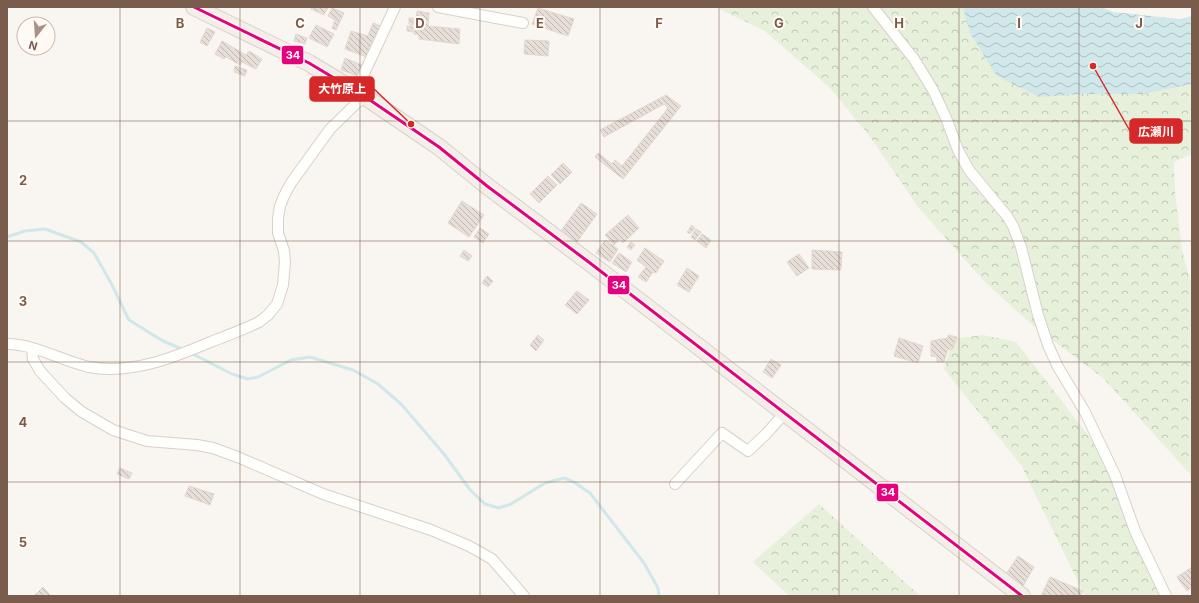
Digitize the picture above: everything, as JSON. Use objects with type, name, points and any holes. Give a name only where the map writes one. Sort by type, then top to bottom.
[{"type":"main road","points":[[194,7],[309,63],[360,94],[439,147],[1022,596]]},
{"type":"street","points":[[7,344],[15,344],[32,348],[90,367],[107,368],[149,364],[181,355],[258,322],[268,315],[277,304],[285,273],[284,251],[278,233],[278,218],[280,206],[284,196],[291,183],[330,129],[360,94],[395,7]]},
{"type":"street","points":[[438,7],[523,23]]},
{"type":"street","points":[[873,7],[914,59],[946,118],[958,150],[969,170],[1007,216],[1013,226],[1021,247],[1038,315],[1048,345],[1058,368],[1085,412],[1106,455],[1115,475],[1135,531],[1166,596]]},
{"type":"street","points":[[32,348],[33,359],[40,371],[65,398],[82,412],[113,430],[147,441],[213,448],[323,494],[431,530],[469,546],[492,559],[524,596]]},
{"type":"street","points":[[675,484],[722,434],[748,451],[784,414]]},
{"type":"green space","points":[[715,7],[1075,7],[1192,44],[1192,154],[1174,162],[1175,192],[1182,250],[1192,287],[1192,480],[1190,474],[1103,378],[1030,323],[985,282],[918,207],[871,138],[830,88],[765,31]]},
{"type":"green space","points":[[983,335],[1016,342],[1094,443],[1164,596],[1085,596],[1021,465],[944,369],[953,339]]},
{"type":"green space","points":[[819,504],[920,596],[789,596],[753,562]]},
{"type":"water","points":[[963,7],[1101,7],[1113,12],[1180,19],[1192,16],[1192,84],[1143,94],[1083,94],[1039,97],[997,76],[970,33]]},
{"type":"building","points":[[312,7],[328,7],[324,15],[311,9]]},
{"type":"building","points":[[332,8],[344,13],[336,30],[332,28],[335,20],[328,16]]},
{"type":"building","points":[[538,8],[574,19],[568,36],[532,24]]},
{"type":"building","points":[[417,11],[429,13],[428,26],[460,29],[459,44],[419,39],[419,35],[414,34]]},
{"type":"building","points":[[409,18],[414,18],[413,25],[409,24]]},
{"type":"building","points":[[373,23],[381,26],[376,39],[373,38],[367,57],[345,49],[351,31],[368,36]]},
{"type":"building","points":[[316,25],[334,34],[327,47],[309,38]]},
{"type":"building","points":[[407,26],[413,26],[413,32],[407,31]]},
{"type":"building","points":[[207,28],[215,32],[207,46],[200,42]]},
{"type":"building","points":[[296,34],[307,38],[305,44],[294,41]]},
{"type":"building","points":[[525,40],[549,41],[548,56],[524,54]]},
{"type":"building","points":[[222,41],[246,55],[249,51],[262,59],[256,69],[242,62],[240,65],[226,57],[224,59],[215,54]]},
{"type":"building","points":[[345,58],[364,66],[360,77],[341,70]]},
{"type":"building","points":[[235,66],[247,70],[245,76],[234,72]]},
{"type":"building","points":[[666,95],[681,106],[623,179],[595,157],[598,153],[612,164],[615,160],[622,166],[668,108],[664,104],[604,137],[600,130]]},
{"type":"building","points":[[563,163],[572,172],[560,184],[551,175]]},
{"type":"building","points":[[548,176],[557,185],[539,203],[530,194]]},
{"type":"building","points":[[462,201],[484,215],[469,237],[448,223]]},
{"type":"building","points":[[581,203],[597,214],[577,242],[561,231]]},
{"type":"building","points":[[628,215],[639,228],[623,243],[620,239],[614,245],[605,235]]},
{"type":"building","points":[[692,225],[695,228],[690,234],[687,232]]},
{"type":"building","points":[[480,228],[489,234],[483,243],[474,237]]},
{"type":"building","points":[[696,229],[701,232],[695,240],[691,237]]},
{"type":"building","points":[[702,234],[711,240],[706,248],[697,241]]},
{"type":"building","points":[[605,240],[618,249],[610,262],[596,253]]},
{"type":"building","points":[[631,242],[635,245],[631,250],[627,247]]},
{"type":"building","points":[[645,248],[664,261],[656,273],[653,272],[646,282],[638,277],[646,267],[637,260]]},
{"type":"building","points":[[464,250],[472,256],[468,261],[460,256]]},
{"type":"building","points":[[812,250],[842,252],[841,270],[812,269]]},
{"type":"building","points":[[619,253],[632,262],[626,272],[612,263]]},
{"type":"building","points":[[799,254],[809,268],[797,276],[787,262]]},
{"type":"building","points":[[687,268],[699,276],[689,292],[677,285]]},
{"type":"building","points":[[487,276],[493,281],[488,287],[482,283]]},
{"type":"building","points":[[577,291],[589,300],[577,314],[565,305]]},
{"type":"building","points":[[538,335],[544,340],[536,351],[530,345]]},
{"type":"building","points":[[948,335],[957,337],[952,350],[948,349],[944,362],[937,362],[937,357],[931,356],[931,341],[948,338]]},
{"type":"building","points":[[899,338],[923,346],[918,363],[894,356]]},
{"type":"building","points":[[771,359],[781,365],[772,378],[763,372]]},
{"type":"building","points":[[120,468],[132,473],[129,479],[117,474]]},
{"type":"building","points":[[189,486],[214,494],[210,505],[185,496]]},
{"type":"building","points":[[1018,556],[1034,567],[1022,588],[1006,574]]},
{"type":"building","points":[[1192,567],[1192,587],[1187,591],[1177,577]]},
{"type":"building","points":[[1050,577],[1083,591],[1080,596],[1041,596]]},
{"type":"building","points":[[43,587],[51,596],[34,596]]},
{"type":"waterway","points":[[7,237],[25,231],[45,229],[81,242],[94,253],[129,320],[163,341],[184,350]]},
{"type":"waterway","points":[[191,353],[232,374],[248,379],[258,377],[291,360],[310,357],[353,370],[378,384],[401,404],[444,454],[471,491],[485,504],[499,508],[511,504],[545,483],[564,478],[574,482],[590,493],[644,563],[658,588],[659,596]]},
{"type":"transit line","name":"34","points":[[194,7],[309,63],[364,96],[439,147],[487,186],[590,263],[1022,596]]},
{"type":"place","name":"広瀬川","points":[[1093,66]]},
{"type":"place","name":"大竹原上","points":[[411,124]]}]
